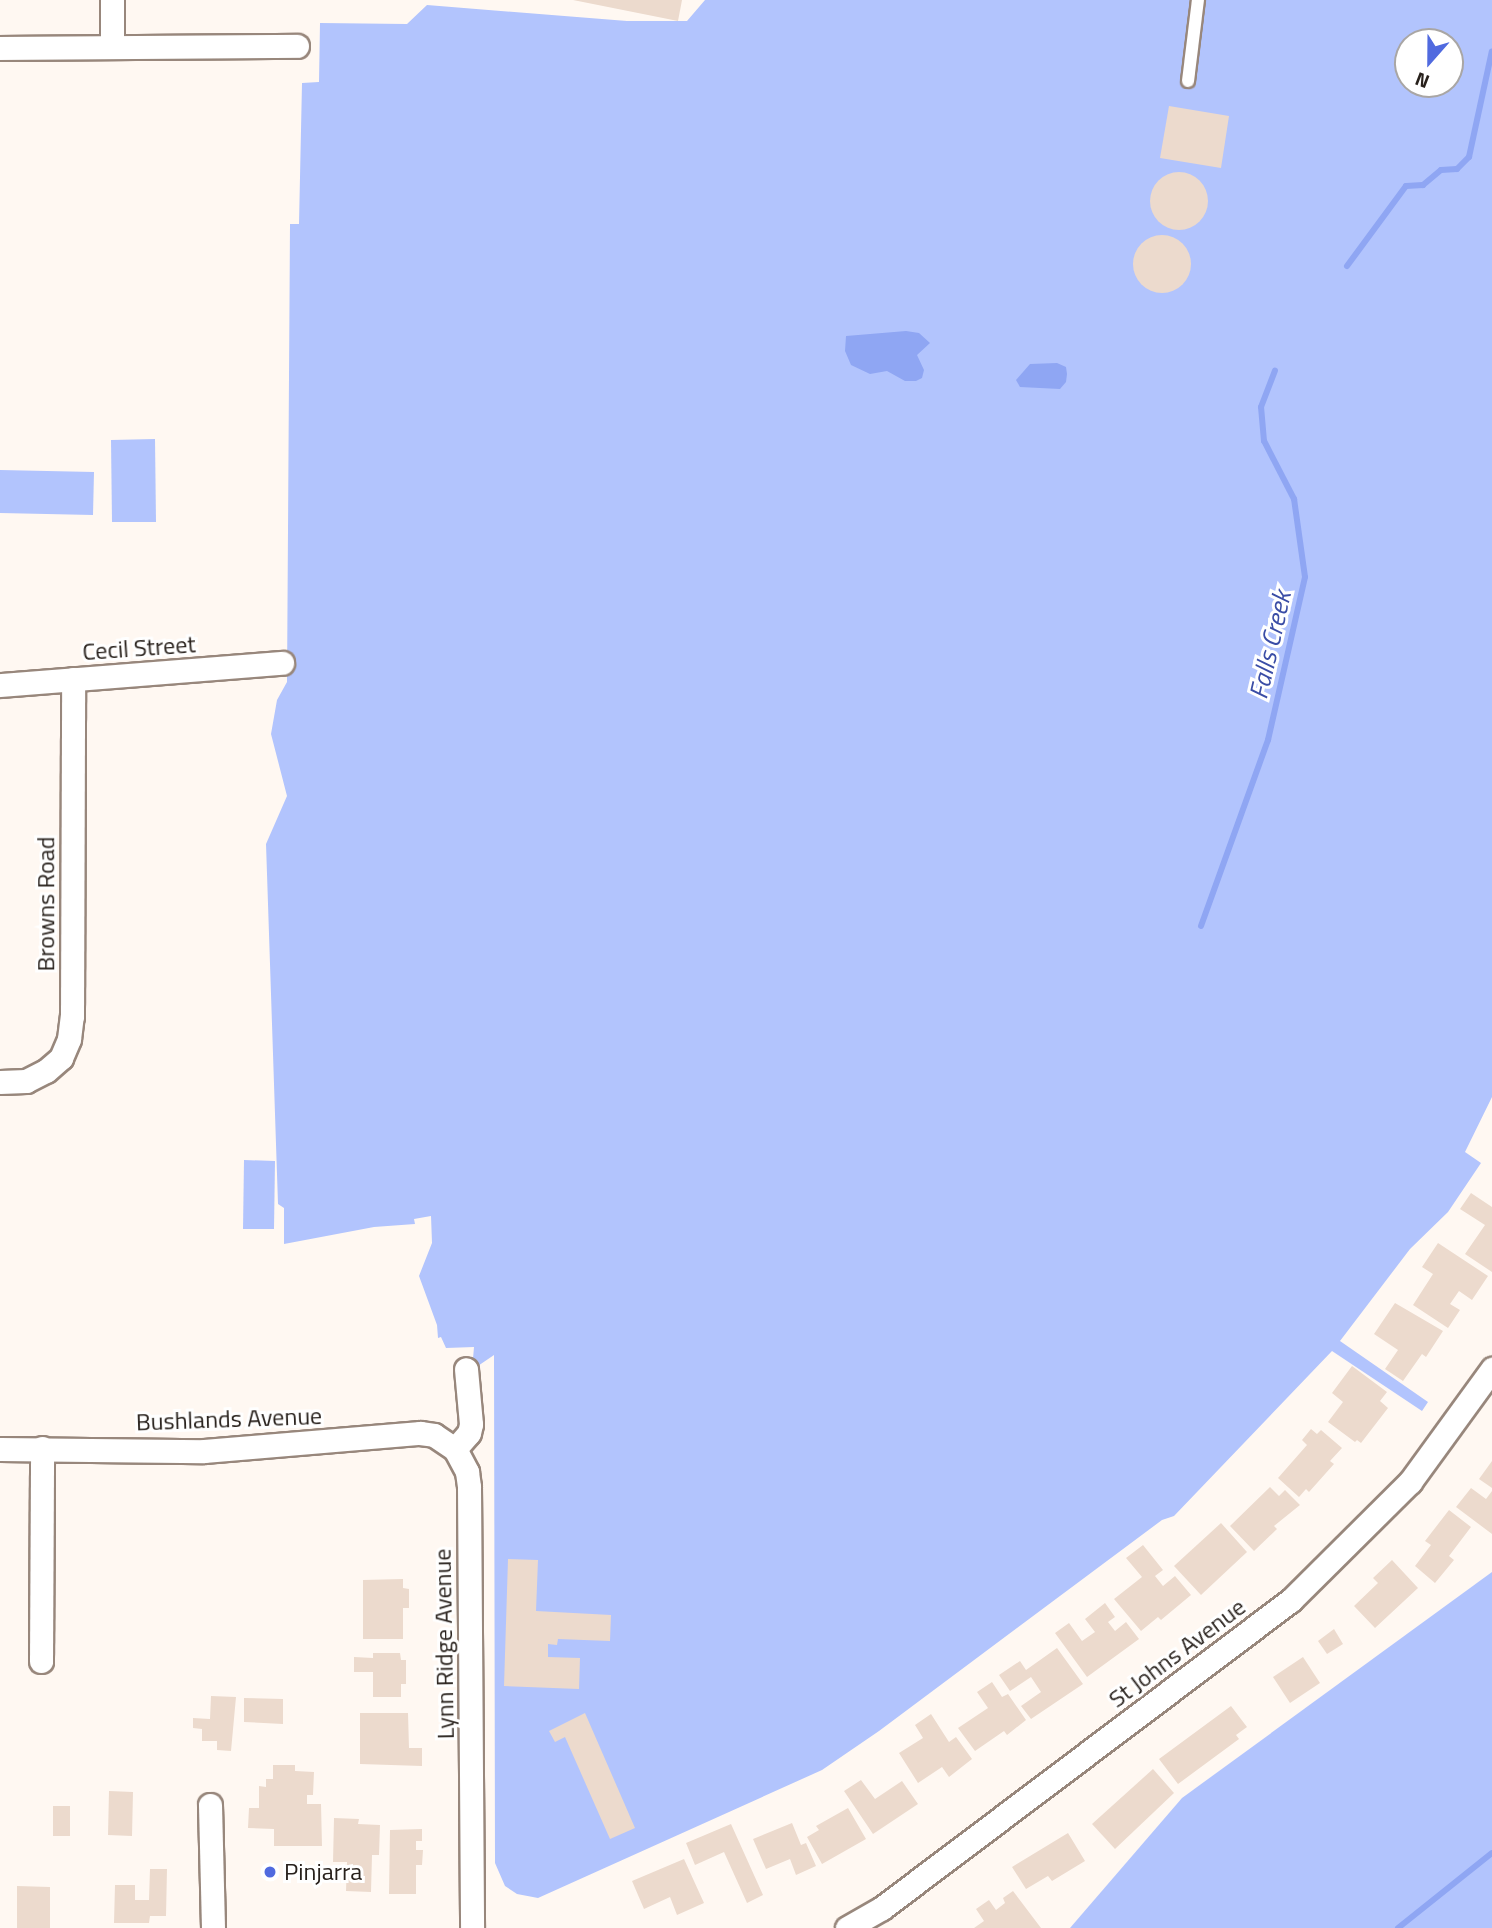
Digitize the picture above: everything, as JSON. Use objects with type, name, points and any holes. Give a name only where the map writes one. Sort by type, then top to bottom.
[{"type":"street","points":[[112,0],[112,46]]},
{"type":"street","points":[[0,48],[297,46]]},
{"type":"street","name":"Cecil Street","points":[[0,685],[282,663]]},
{"type":"street","name":"Browns Road","points":[[0,1082],[26,1081],[46,1072],[61,1058],[69,1039],[72,1016],[73,679]]},
{"type":"street","points":[[454,1449],[469,1433],[471,1424],[466,1369]]},
{"type":"street","name":"St Johns Avenue","points":[[847,1928],[882,1908],[1291,1600],[1410,1482],[1492,1369]]},
{"type":"street","name":"Bushlands Avenue","points":[[0,1449],[204,1451],[420,1433],[434,1435],[454,1449]]},
{"type":"street","points":[[41,1661],[42,1448]]},
{"type":"street","name":"Lynn Ridge Avenue","points":[[454,1449],[467,1472],[469,1487],[472,1928]]},
{"type":"street","points":[[211,1805],[213,1928]]},
{"type":"lane","points":[[1188,81],[1198,0]]},
{"type":"shaded area","points":[[705,0],[1492,0],[1492,1097],[1465,1152],[1481,1163],[1448,1212],[1410,1249],[1340,1341],[1428,1402],[1422,1411],[1332,1351],[1174,1516],[1162,1520],[879,1731],[822,1770],[538,1898],[517,1894],[505,1886],[495,1863],[494,1355],[472,1370],[474,1347],[446,1348],[441,1337],[438,1338],[437,1325],[419,1276],[432,1243],[431,1216],[414,1219],[415,1224],[374,1227],[284,1244],[284,1208],[278,1204],[266,844],[287,796],[271,734],[277,700],[287,682],[290,224],[299,224],[302,83],[319,82],[320,23],[407,24],[427,5],[627,21],[687,21]]},
{"type":"shaded area","points":[[906,331],[919,333],[930,343],[917,355],[924,370],[922,378],[905,381],[887,371],[870,374],[851,365],[845,351],[846,336]]},
{"type":"shaded area","points":[[1057,363],[1066,367],[1067,374],[1066,382],[1060,389],[1020,387],[1016,380],[1030,364]]},
{"type":"shaded area","points":[[155,439],[156,522],[112,522],[111,440]]},
{"type":"shaded area","points":[[0,470],[94,472],[93,515],[0,513]]},
{"type":"shaded area","points":[[244,1160],[275,1161],[274,1229],[243,1229]]},
{"type":"shaded area","points":[[1492,1572],[1492,1928],[1070,1928],[1182,1798]]},
{"type":"building","points":[[573,0],[682,0],[678,21]]},
{"type":"building","points":[[1169,106],[1229,116],[1221,168],[1160,158]]},
{"type":"building","points":[[1179,172],[1190,174],[1203,185],[1208,201],[1206,212],[1195,225],[1179,230],[1168,228],[1155,217],[1150,201],[1152,190],[1163,177]]},
{"type":"building","points":[[1162,235],[1173,237],[1186,248],[1191,264],[1189,275],[1178,288],[1162,293],[1151,291],[1138,280],[1133,264],[1135,253],[1146,240]]},
{"type":"building","points":[[1471,1193],[1492,1207],[1492,1272],[1465,1254],[1485,1225],[1460,1209]]},
{"type":"building","points":[[1438,1243],[1488,1276],[1472,1300],[1459,1291],[1450,1304],[1460,1310],[1448,1328],[1413,1305],[1433,1274],[1422,1267]]},
{"type":"building","points":[[1395,1303],[1443,1331],[1426,1357],[1422,1354],[1403,1381],[1385,1369],[1398,1350],[1374,1334]]},
{"type":"building","points":[[1352,1366],[1387,1392],[1380,1401],[1388,1408],[1361,1443],[1357,1440],[1355,1442],[1328,1422],[1343,1402],[1332,1393]]},
{"type":"building","points":[[1311,1429],[1317,1434],[1321,1430],[1342,1448],[1330,1461],[1334,1464],[1309,1492],[1306,1489],[1299,1497],[1278,1478],[1307,1445],[1302,1440]]},
{"type":"building","points":[[1492,1461],[1492,1488],[1479,1479]]},
{"type":"building","points":[[1270,1487],[1279,1496],[1285,1490],[1300,1505],[1274,1526],[1277,1529],[1254,1551],[1230,1526]]},
{"type":"building","points":[[1471,1488],[1486,1499],[1492,1491],[1492,1534],[1456,1507]]},
{"type":"building","points":[[1449,1510],[1471,1527],[1449,1556],[1454,1560],[1435,1583],[1415,1566],[1431,1545],[1425,1541]]},
{"type":"building","points":[[1221,1523],[1247,1552],[1201,1595],[1174,1566]]},
{"type":"building","points":[[1143,1545],[1163,1570],[1155,1576],[1163,1586],[1175,1576],[1191,1595],[1161,1620],[1158,1617],[1141,1631],[1114,1599],[1142,1577],[1126,1558]]},
{"type":"building","points":[[508,1559],[538,1560],[536,1611],[611,1615],[610,1641],[558,1639],[557,1645],[548,1644],[548,1657],[580,1658],[579,1689],[504,1686]]},
{"type":"building","points":[[1392,1560],[1418,1588],[1375,1628],[1354,1606],[1378,1583],[1373,1578]]},
{"type":"building","points":[[403,1579],[403,1588],[409,1589],[409,1608],[403,1608],[403,1639],[363,1639],[363,1580]]},
{"type":"building","points":[[1105,1603],[1115,1617],[1108,1622],[1115,1631],[1126,1622],[1139,1639],[1087,1677],[1055,1633],[1069,1623],[1082,1641],[1095,1632],[1085,1619]]},
{"type":"building","points":[[1334,1629],[1343,1644],[1327,1654],[1318,1641]]},
{"type":"building","points":[[1057,1648],[1083,1684],[1031,1719],[1021,1706],[1041,1692],[1031,1677],[1010,1691],[999,1675],[1020,1661],[1026,1670]]},
{"type":"building","points":[[373,1653],[400,1653],[401,1660],[406,1660],[406,1684],[401,1684],[401,1697],[373,1697],[373,1672],[354,1672],[354,1657],[373,1658]]},
{"type":"building","points":[[1303,1657],[1320,1683],[1290,1703],[1273,1677]]},
{"type":"building","points":[[992,1682],[1002,1697],[1008,1694],[1026,1720],[1007,1735],[1004,1731],[975,1751],[958,1728],[988,1708],[977,1692]]},
{"type":"building","points":[[211,1696],[236,1697],[231,1751],[217,1750],[217,1741],[202,1741],[202,1729],[193,1728],[193,1718],[210,1719]]},
{"type":"building","points":[[244,1698],[283,1699],[283,1724],[244,1722]]},
{"type":"building","points":[[1231,1706],[1247,1727],[1236,1735],[1239,1739],[1178,1784],[1159,1759]]},
{"type":"building","points":[[360,1713],[408,1713],[409,1748],[422,1748],[422,1766],[360,1764]]},
{"type":"building","points":[[585,1713],[635,1828],[610,1839],[565,1737],[555,1742],[549,1731]]},
{"type":"building","points":[[931,1714],[949,1742],[956,1737],[972,1759],[949,1777],[942,1767],[918,1783],[899,1753],[923,1738],[915,1725]]},
{"type":"building","points":[[273,1765],[295,1765],[295,1771],[314,1772],[313,1795],[307,1795],[307,1804],[321,1804],[322,1846],[274,1846],[274,1829],[248,1828],[249,1808],[259,1808],[259,1786],[266,1787],[266,1779],[273,1779]]},
{"type":"building","points":[[1153,1769],[1174,1793],[1115,1849],[1092,1824]]},
{"type":"building","points":[[861,1780],[875,1799],[902,1781],[918,1804],[873,1834],[844,1791]]},
{"type":"building","points":[[109,1791],[133,1792],[132,1836],[108,1835]]},
{"type":"building","points":[[53,1806],[70,1806],[70,1836],[53,1836]]},
{"type":"building","points":[[848,1808],[866,1839],[822,1864],[807,1837],[819,1830],[816,1826]]},
{"type":"building","points":[[334,1818],[359,1819],[358,1824],[380,1825],[379,1855],[372,1855],[371,1892],[346,1891],[347,1862],[333,1862]]},
{"type":"building","points":[[792,1823],[801,1845],[806,1843],[816,1866],[796,1875],[790,1859],[766,1869],[753,1839]]},
{"type":"building","points":[[731,1824],[763,1895],[747,1903],[724,1852],[695,1865],[686,1843]]},
{"type":"building","points":[[422,1829],[422,1841],[416,1841],[416,1850],[423,1850],[422,1865],[416,1865],[416,1894],[389,1894],[390,1830]]},
{"type":"building","points":[[1068,1833],[1085,1861],[1052,1881],[1048,1876],[1026,1889],[1012,1867]]},
{"type":"building","points":[[684,1859],[704,1903],[677,1915],[670,1897],[644,1909],[632,1881]]},
{"type":"building","points":[[150,1869],[167,1869],[166,1916],[150,1916],[149,1923],[114,1923],[115,1885],[135,1885],[135,1900],[149,1900]]},
{"type":"building","points":[[17,1886],[50,1887],[50,1928],[17,1928]]},
{"type":"building","points":[[1013,1891],[1041,1928],[974,1928],[984,1921],[976,1909],[989,1900],[996,1910],[1005,1903],[1003,1898]]},
{"type":"waterway","name":"Falls Creek","points":[[1347,266],[1406,186],[1423,185],[1441,170],[1457,169],[1469,157],[1492,51]]},
{"type":"waterway","name":"Falls Creek","points":[[1201,926],[1268,740],[1305,577],[1294,499],[1264,441],[1261,407],[1275,371]]},
{"type":"waterway","points":[[1398,1928],[1492,1853]]},
{"type":"place","name":"Pinjarra","points":[[270,1872]]}]
